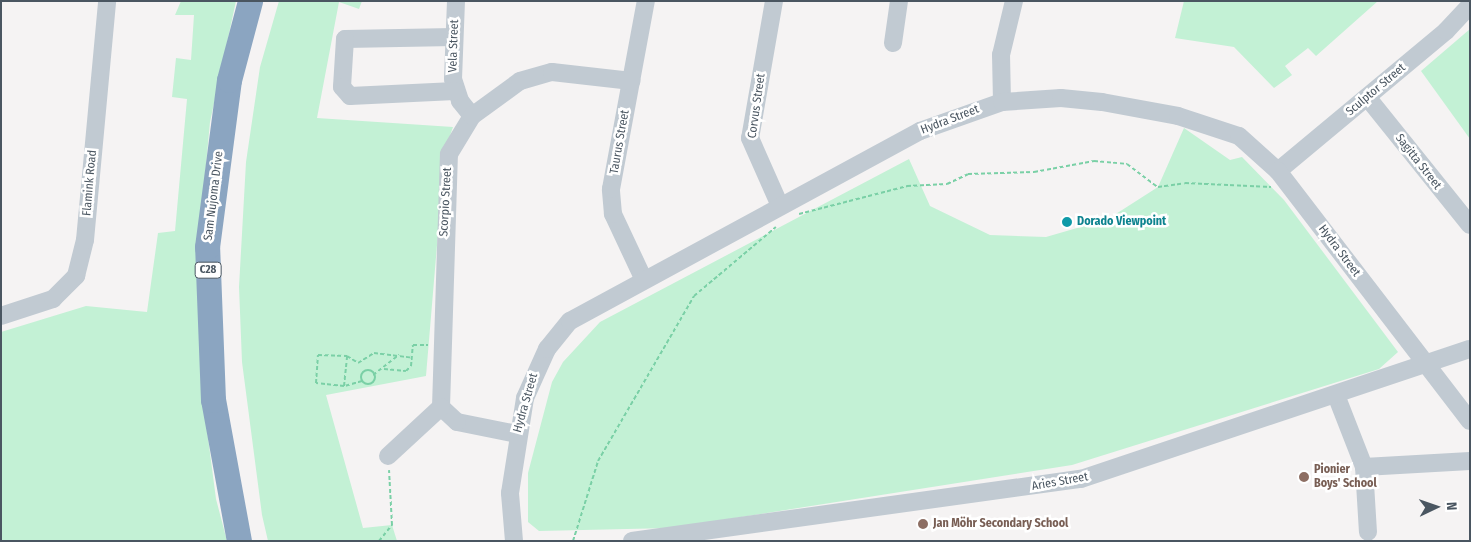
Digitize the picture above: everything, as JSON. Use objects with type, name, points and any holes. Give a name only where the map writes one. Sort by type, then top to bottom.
[{"type":"highway","name":"Sam Nujoma Drive","points":[[239,541],[213,400],[208,247],[229,80],[250,1]]},
{"type":"highway","name":"Sam Nujoma Drive","points":[[250,541],[231,433],[222,336],[222,262],[228,168],[245,72],[264,1]]},
{"type":"street","name":"Flamink Road","points":[[1,316],[53,299],[76,276],[85,240],[107,1]]},
{"type":"street","name":"Vela Street","points":[[455,91],[454,37],[456,1]]},
{"type":"street","name":"Taurus Street","points":[[643,278],[612,205],[630,81],[646,1]]},
{"type":"street","name":"Corvus Street","points":[[774,1],[750,138],[785,215]]},
{"type":"street","points":[[893,43],[899,1]]},
{"type":"street","points":[[1002,102],[1002,55],[1014,1]]},
{"type":"street","name":"Sculptor Street","points":[[1278,171],[1446,31],[1470,4]]},
{"type":"street","points":[[454,37],[345,39],[342,88],[350,96],[455,91],[472,116]]},
{"type":"street","name":"Scorpio Street","points":[[441,407],[440,345],[447,172],[452,146],[472,116],[496,96],[537,75],[567,73],[630,81]]},
{"type":"street","name":"Sagitta Street","points":[[1367,97],[1470,225]]},
{"type":"street","name":"Hydra Street","points":[[514,541],[510,493],[517,434],[530,381],[560,333],[589,308],[643,278],[785,215],[920,131],[1002,102],[1061,98],[1178,116],[1239,136],[1278,171],[1470,421]]},
{"type":"street","name":"Aries Street","points":[[632,541],[1081,479],[1470,349]]},
{"type":"street","points":[[1336,395],[1364,466],[1368,532]]},
{"type":"street","points":[[388,456],[441,407],[457,422],[517,434]]},
{"type":"street","points":[[1364,466],[1470,461]]},
{"type":"path","points":[[573,541],[598,461],[694,296],[785,215],[890,189],[947,184],[968,174],[1034,172],[1094,161],[1127,164],[1158,187],[1185,183],[1291,188]]},
{"type":"path","points":[[384,369],[406,371],[412,358],[413,345],[440,345]]},
{"type":"path","points":[[398,355],[384,369],[374,375],[370,384],[362,380],[344,386],[316,383],[318,355],[347,356],[358,363],[374,353],[398,355],[412,358]]},
{"type":"path","points":[[344,386],[347,356]]},
{"type":"path","points":[[362,380],[365,371],[374,375]]},
{"type":"path","points":[[379,541],[392,525],[388,456]]},
{"type":"green space","points":[[181,1],[236,1],[210,122],[199,241],[201,384],[216,499],[227,541],[1,541],[1,332],[86,306],[147,312],[158,233],[175,231],[187,99],[172,97],[176,58],[191,60],[194,15],[175,15]]},
{"type":"green space","points":[[279,1],[362,1],[359,9],[339,2],[317,118],[453,127],[445,150],[426,376],[326,395],[363,528],[392,525],[397,541],[268,541],[262,515],[242,362],[239,287],[246,162],[260,67]]},
{"type":"green space","points":[[1184,1],[1378,1],[1316,56],[1308,48],[1285,66],[1292,75],[1274,88],[1234,47],[1175,38]]},
{"type":"green space","points":[[1470,29],[1470,139],[1421,71]]},
{"type":"green space","points":[[1184,128],[1230,160],[1242,157],[1284,200],[1398,352],[1379,369],[1072,465],[671,528],[539,531],[528,522],[528,473],[552,382],[563,362],[600,322],[909,159],[930,206],[990,235],[1046,237],[1108,219],[1158,187]]},
{"type":"place","name":"Dorado Viewpoint","points":[[1067,222]]},
{"type":"place","name":"Pionier Boys' School","points":[[1304,477]]},
{"type":"place","name":"Jan Möhr Secondary School","points":[[923,524]]}]
